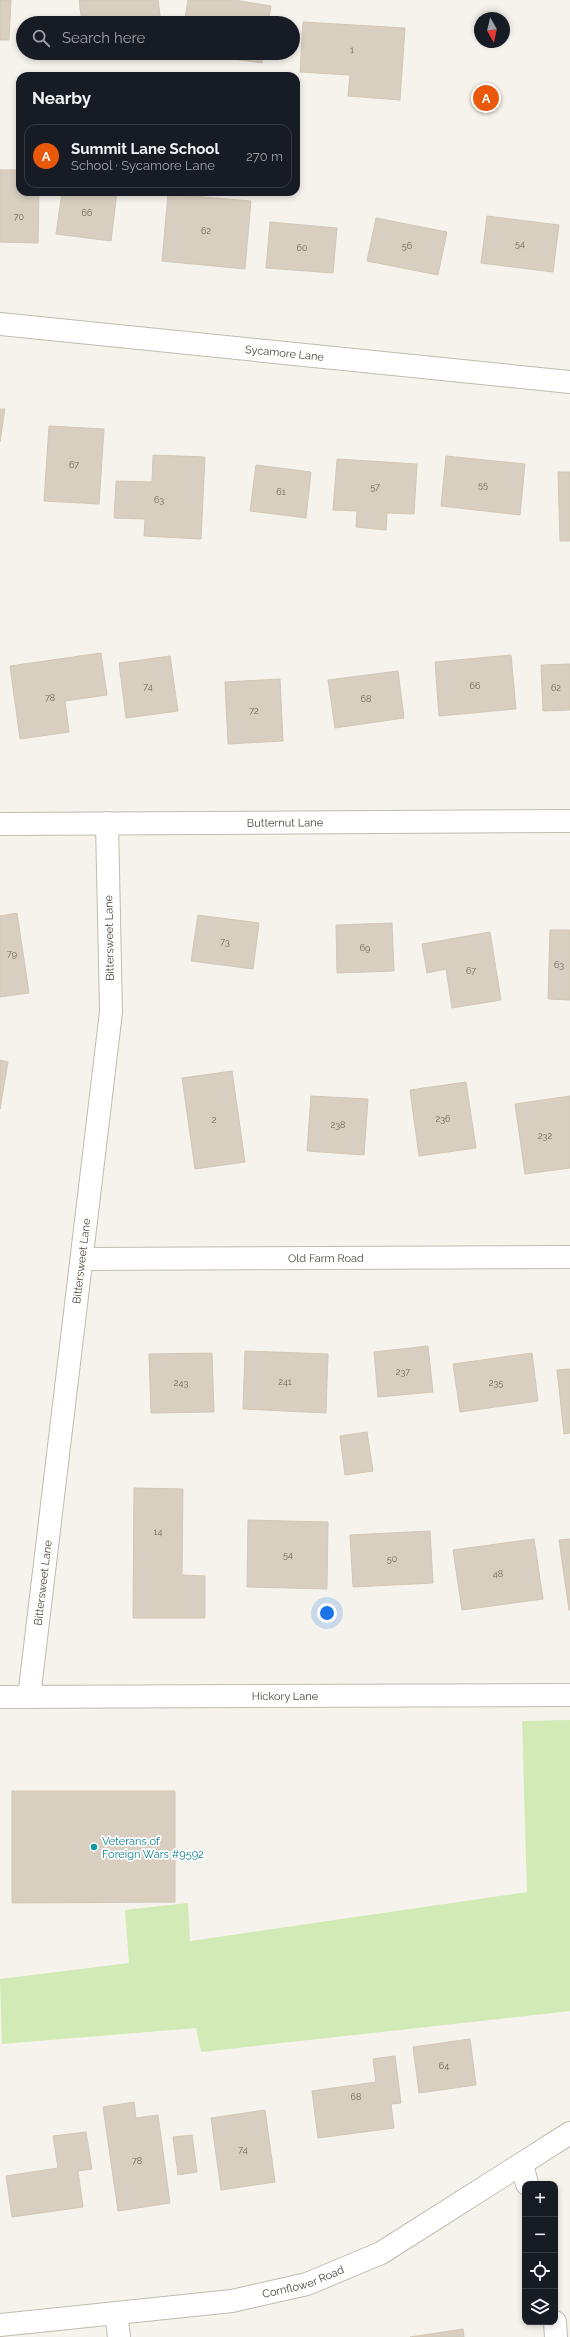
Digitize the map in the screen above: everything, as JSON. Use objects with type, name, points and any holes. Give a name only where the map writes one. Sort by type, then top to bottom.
[{"type":"street","name":"Sycamore Lane","points":[[0,324],[570,382]]},
{"type":"street","name":"Butternut Lane","points":[[0,824],[570,820]]},
{"type":"street","name":"Bittersweet Lane","points":[[29,1697],[111,1012],[107,823]]},
{"type":"street","name":"Old Farm Road","points":[[82,1259],[570,1257]]},
{"type":"street","name":"Hickory Lane","points":[[0,1697],[570,1695]]},
{"type":"street","name":"Cornflower Road","points":[[0,2325],[232,2302],[307,2284],[381,2253],[525,2174],[570,2133]]},
{"type":"street","points":[[116,2313],[119,2337]]},
{"type":"street","points":[[555,2325],[556,2337]]},
{"type":"green space","points":[[570,1720],[570,2011],[201,2052],[196,2028],[2,2044],[0,1979],[129,1963],[125,1910],[188,1903],[190,1941],[527,1892],[522,1721]]},
{"type":"building","points":[[0,0],[11,0],[9,40],[0,40]]},
{"type":"building","points":[[79,0],[158,0],[160,16],[81,16]]},
{"type":"building","points":[[188,0],[234,0],[271,6],[269,16],[185,16]]},
{"type":"building","points":[[303,22],[405,28],[400,100],[348,96],[350,75],[300,72]]},
{"type":"building","points":[[240,60],[263,60],[262,63]]},
{"type":"building","points":[[0,170],[16,170],[16,196],[39,196],[38,243],[0,242]]},
{"type":"building","points":[[61,196],[117,196],[111,241],[56,234]]},
{"type":"building","points":[[168,196],[192,196],[251,201],[245,269],[162,261]]},
{"type":"building","points":[[487,216],[559,225],[553,272],[481,263]]},
{"type":"building","points":[[376,218],[447,232],[438,275],[367,261]]},
{"type":"building","points":[[270,222],[337,228],[333,273],[266,268]]},
{"type":"building","points":[[0,409],[5,409],[0,442]]},
{"type":"building","points":[[49,426],[104,429],[99,504],[44,501]]},
{"type":"building","points":[[153,455],[205,457],[201,539],[144,536],[145,519],[114,518],[116,481],[152,482]]},
{"type":"building","points":[[446,456],[525,464],[520,515],[441,506]]},
{"type":"building","points":[[337,459],[417,464],[414,514],[387,513],[386,530],[356,527],[357,511],[333,510]]},
{"type":"building","points":[[256,465],[311,472],[306,518],[250,511]]},
{"type":"building","points":[[558,472],[570,472],[570,541],[560,541]]},
{"type":"building","points":[[101,653],[107,695],[65,701],[69,732],[20,739],[10,666]]},
{"type":"building","points":[[511,655],[516,709],[439,716],[435,662]]},
{"type":"building","points":[[170,656],[178,711],[126,718],[119,663]]},
{"type":"building","points":[[570,664],[570,710],[543,711],[541,665]]},
{"type":"building","points":[[398,671],[404,718],[335,728],[328,680]]},
{"type":"building","points":[[280,679],[283,741],[228,744],[225,682]]},
{"type":"building","points":[[17,913],[29,993],[0,997],[0,916]]},
{"type":"building","points":[[198,915],[259,923],[253,969],[191,961]]},
{"type":"building","points":[[392,923],[394,971],[337,973],[336,925]]},
{"type":"building","points":[[550,930],[570,930],[570,1000],[548,999]]},
{"type":"building","points":[[490,932],[501,1000],[452,1008],[446,969],[427,973],[422,944]]},
{"type":"building","points":[[0,1060],[8,1062],[0,1109]]},
{"type":"building","points":[[232,1071],[245,1162],[195,1169],[182,1078]]},
{"type":"building","points":[[466,1082],[476,1148],[419,1156],[410,1090]]},
{"type":"building","points":[[311,1096],[368,1099],[364,1155],[307,1151]]},
{"type":"building","points":[[570,1096],[570,1168],[525,1174],[515,1104]]},
{"type":"building","points":[[428,1346],[433,1392],[378,1397],[374,1352]]},
{"type":"building","points":[[245,1351],[328,1354],[326,1413],[243,1409]]},
{"type":"building","points":[[212,1353],[214,1412],[151,1413],[149,1354]]},
{"type":"building","points":[[532,1353],[538,1401],[460,1412],[453,1364]]},
{"type":"building","points":[[570,1369],[570,1433],[564,1434],[557,1370]]},
{"type":"building","points":[[367,1432],[373,1471],[345,1475],[340,1436]]},
{"type":"building","points":[[134,1488],[183,1489],[182,1575],[205,1576],[205,1618],[133,1618]]},
{"type":"building","points":[[248,1520],[328,1522],[327,1589],[247,1587]]},
{"type":"building","points":[[430,1531],[433,1583],[353,1587],[350,1535]]},
{"type":"building","points":[[534,1539],[543,1599],[462,1610],[453,1550]]},
{"type":"building","points":[[570,1539],[570,1610],[569,1610],[559,1540]]},
{"type":"building","name":"Veterans of Foreign Wars #9592","points":[[12,1791],[175,1791],[175,1902],[12,1903]]},
{"type":"building","points":[[470,2039],[476,2085],[419,2093],[413,2047]]},
{"type":"building","points":[[395,2056],[401,2103],[391,2104],[394,2128],[318,2138],[312,2091],[376,2082],[373,2059]]},
{"type":"building","points":[[134,2102],[136,2118],[158,2115],[170,2203],[118,2211],[103,2107]]},
{"type":"building","points":[[265,2110],[275,2182],[221,2190],[211,2118]]},
{"type":"building","points":[[86,2132],[92,2169],[78,2171],[83,2207],[12,2217],[6,2176],[58,2168],[53,2136]]},
{"type":"building","points":[[192,2135],[197,2172],[178,2175],[173,2137]]},
{"type":"building","points":[[463,2329],[464,2337],[410,2337]]},
{"type":"place","name":"Summit Lane School","points":[[486,98]]},
{"type":"place","name":"Veterans of Foreign Wars #9592","points":[[94,1847]]}]
